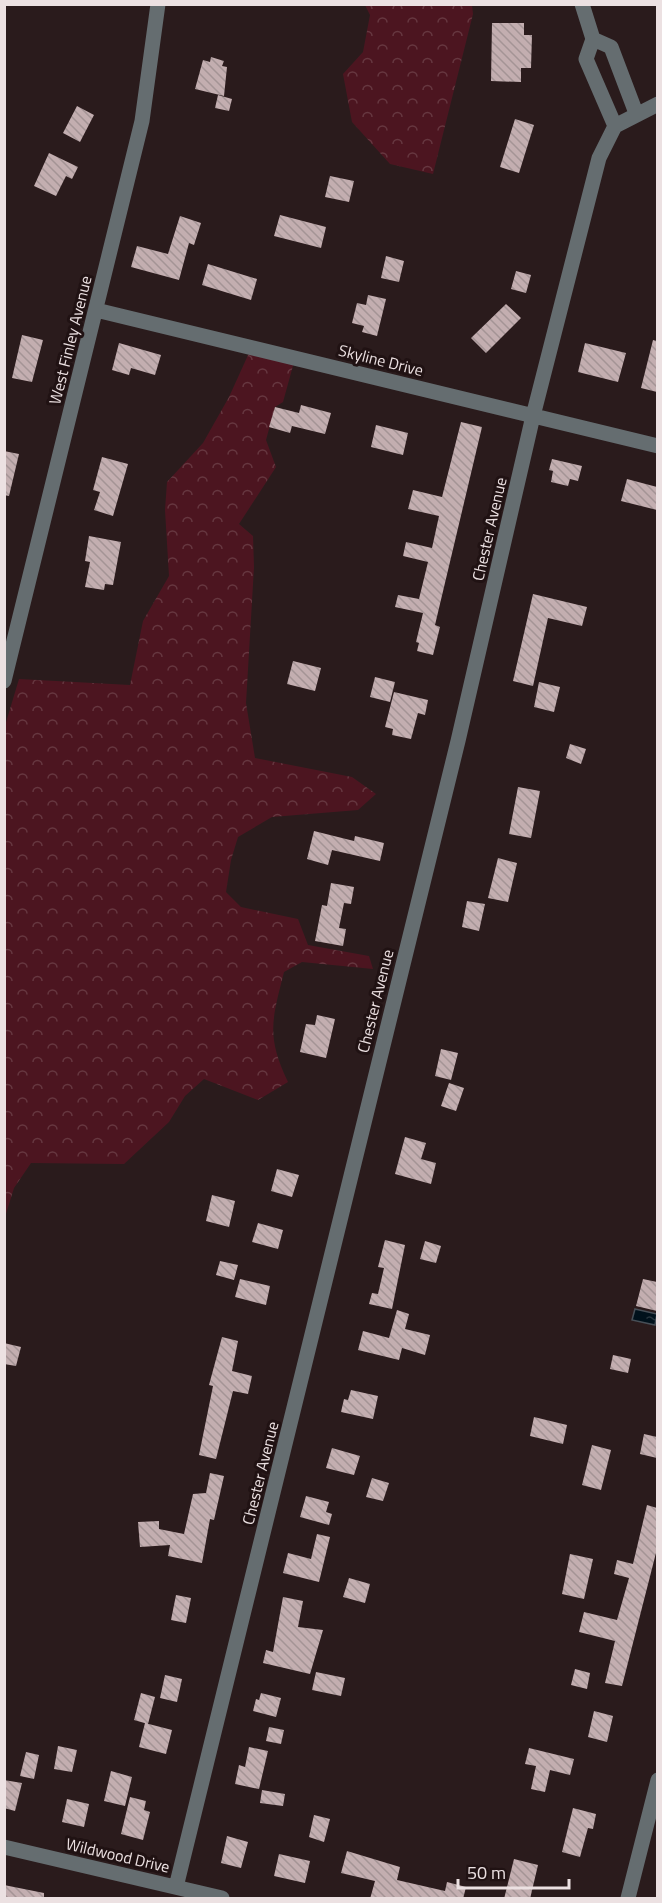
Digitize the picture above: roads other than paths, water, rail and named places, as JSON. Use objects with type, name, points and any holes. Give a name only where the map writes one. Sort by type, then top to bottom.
[{"type":"street","name":"West Finley Avenue","points":[[4,681],[142,121],[158,4]]},
{"type":"street","points":[[582,4],[593,39],[586,59],[615,126],[657,104]]},
{"type":"street","points":[[593,39],[611,47],[636,114]]},
{"type":"street","name":"Chester Avenue","points":[[176,1887],[458,741],[533,416],[599,158],[615,126]]},
{"type":"street","name":"Skyline Drive","points":[[96,310],[657,446]]},
{"type":"street","points":[[628,1899],[657,1780]]},
{"type":"street","name":"Wildwood Drive","points":[[4,1847],[222,1899]]},
{"type":"water","points":[[635,1309],[657,1314],[655,1325],[632,1320]]}]
